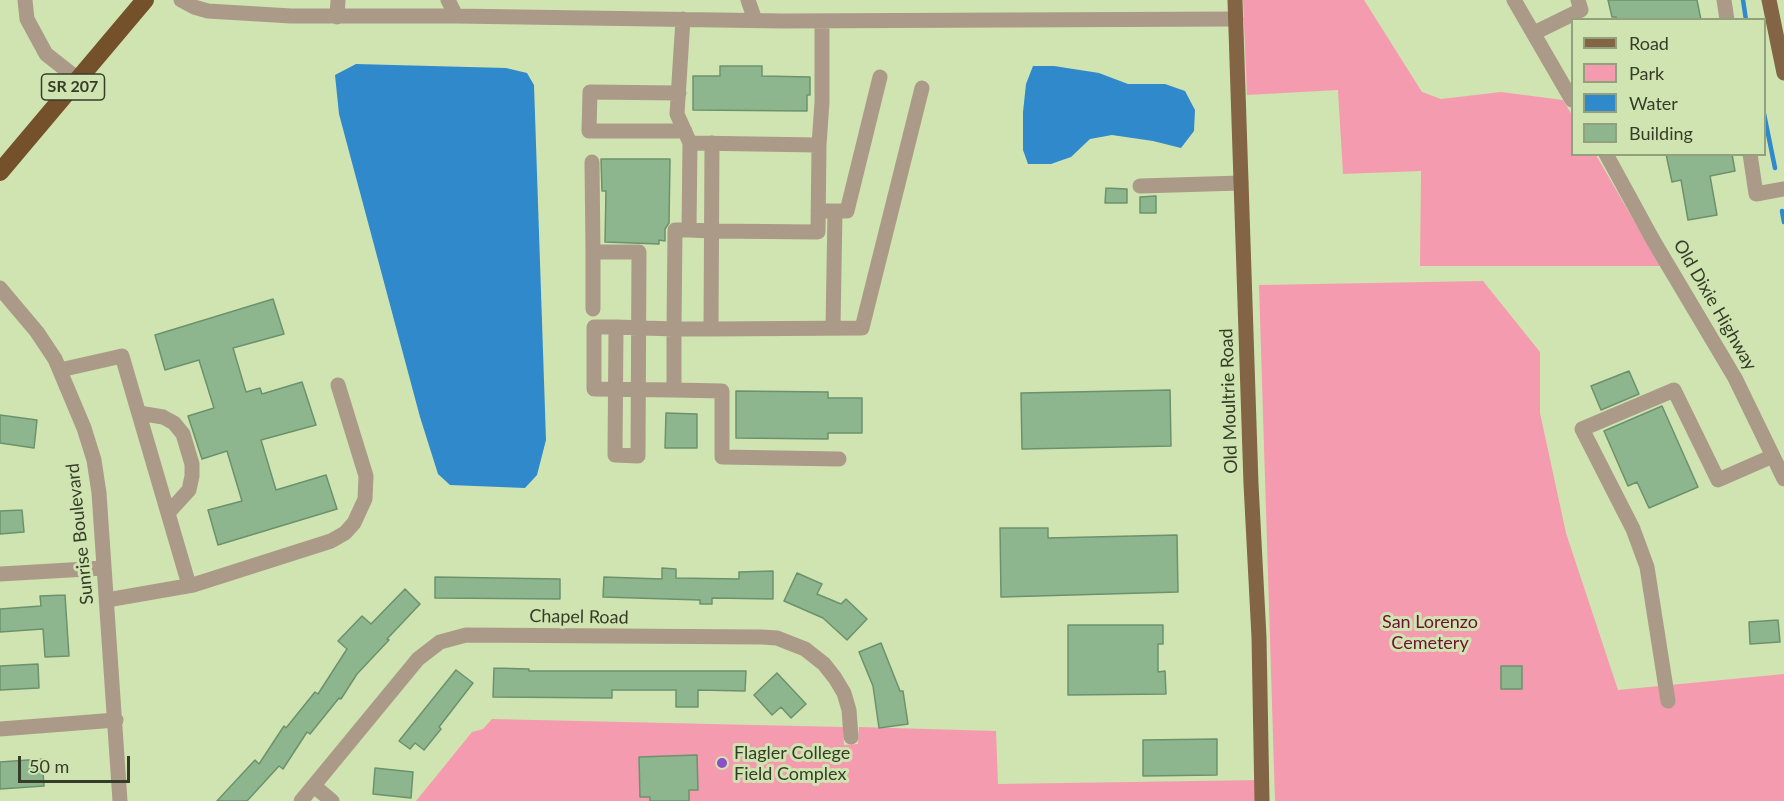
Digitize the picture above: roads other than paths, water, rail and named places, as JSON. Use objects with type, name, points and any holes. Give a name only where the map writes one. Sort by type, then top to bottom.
[{"type":"highway","name":"SR 207","points":[[0,172],[146,0]]},
{"type":"main road","name":"Old Moultrie Road","points":[[1235,0],[1251,484],[1259,638],[1262,801]]},
{"type":"main road","points":[[1770,0],[1784,73]]},
{"type":"street","points":[[25,0],[27,19],[46,54],[79,80]]},
{"type":"street","points":[[181,0],[208,11],[337,17],[456,16],[822,21],[1236,19]]},
{"type":"street","points":[[337,17],[338,0]]},
{"type":"street","points":[[448,0],[456,16]]},
{"type":"street","points":[[748,0],[755,20]]},
{"type":"street","points":[[1514,0],[1571,98]]},
{"type":"street","points":[[1534,33],[1581,10],[1578,0]]},
{"type":"street","points":[[1724,0],[1727,18]]},
{"type":"street","points":[[683,19],[677,114],[687,137],[689,230]]},
{"type":"street","points":[[674,390],[675,230],[818,232],[822,21]]},
{"type":"street","points":[[818,211],[847,211],[880,77]]},
{"type":"street","points":[[839,459],[722,457],[722,390],[594,389],[594,327],[862,328],[922,88]]},
{"type":"street","points":[[679,93],[590,92],[589,131],[687,137],[712,143],[819,145]]},
{"type":"street","points":[[711,329],[712,143]]},
{"type":"street","name":"Old Dixie Highway","points":[[1607,156],[1653,240],[1736,378],[1784,479]]},
{"type":"street","points":[[1750,156],[1756,194],[1784,189]]},
{"type":"street","points":[[592,162],[593,309]]},
{"type":"street","points":[[1140,186],[1241,183]]},
{"type":"street","points":[[833,328],[835,211]]},
{"type":"street","points":[[593,252],[639,252],[638,456],[615,455],[616,327]]},
{"type":"street","name":"Sunrise Boulevard","points":[[0,288],[37,332],[60,370],[84,428],[94,460],[99,493],[120,801]]},
{"type":"street","points":[[60,370],[122,356],[189,585]]},
{"type":"street","points":[[107,600],[189,585],[331,541],[345,533],[354,523],[365,499],[366,476],[338,385]]},
{"type":"street","points":[[1668,701],[1647,567],[1633,529],[1582,429],[1674,390],[1718,480],[1773,456]]},
{"type":"street","points":[[138,413],[163,417],[174,423],[183,434],[192,464],[192,476],[189,490],[168,513]]},
{"type":"street","points":[[0,573],[104,567]]},
{"type":"street","name":"Chapel Road","points":[[301,801],[418,659],[440,642],[466,635],[777,638],[805,649],[824,664],[835,678],[844,693],[849,710],[851,737]]},
{"type":"street","points":[[0,729],[116,720]]},
{"type":"street","points":[[314,786],[332,801]]},
{"type":"water","points":[[356,64],[506,68],[527,73],[534,85],[546,440],[537,475],[525,488],[450,485],[438,474],[420,417],[339,114],[335,75]]},
{"type":"water","points":[[1033,66],[1054,66],[1099,73],[1128,84],[1165,84],[1185,91],[1195,110],[1194,131],[1181,148],[1112,135],[1090,139],[1071,157],[1051,164],[1028,164],[1023,150],[1023,112],[1026,84]]},
{"type":"waterway","points":[[1743,0],[1746,18]]},
{"type":"waterway","points":[[1766,124],[1775,168]]},
{"type":"waterway","points":[[1782,211],[1784,222]]},
{"type":"place","name":"Flagler College Field Complex","points":[[722,763]]},
{"type":"park label","name":"San Lorenzo Cemetery","points":[[1430,632]]}]
